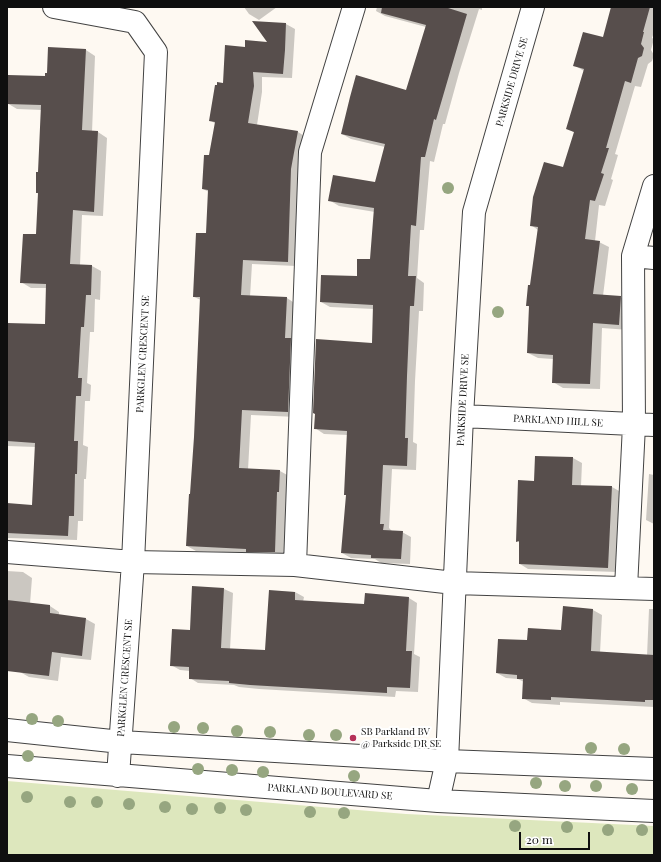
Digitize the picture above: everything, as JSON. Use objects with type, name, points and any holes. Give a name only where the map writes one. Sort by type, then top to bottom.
[{"type":"street","name":"PARKGLEN CRESCENT SE","points":[[54,7],[135,22],[156,52],[134,562],[118,776]]},
{"type":"street","points":[[295,565],[310,152],[354,7]]},
{"type":"street","name":"PARKSIDE DRIVE SE","points":[[438,801],[447,761],[462,416],[474,212],[533,7]]},
{"type":"street","points":[[626,588],[644,425],[643,257],[654,186]]},
{"type":"street","name":"PARKLAND HILL SE","points":[[462,416],[644,425]]},
{"type":"street","points":[[7,552],[134,562],[295,565],[454,583],[654,589]]},
{"type":"street","points":[[7,730],[121,742],[447,761],[654,769]]},
{"type":"street","name":"PARKLAND BOULEVARD SE","points":[[7,766],[438,801],[654,811]]},
{"type":"green space","points":[[7,781],[406,814],[654,826],[654,855],[7,855]]},
{"type":"building","points":[[382,7],[445,7],[467,14],[436,120],[434,119],[425,157],[421,157],[416,226],[411,225],[408,276],[416,276],[414,306],[410,306],[405,438],[408,438],[407,466],[383,465],[380,524],[384,524],[383,530],[403,531],[401,559],[371,558],[371,555],[341,553],[346,495],[344,495],[347,431],[314,429],[315,414],[313,413],[316,339],[372,343],[373,305],[320,302],[321,275],[357,276],[357,259],[370,259],[374,208],[328,201],[333,175],[375,182],[385,144],[341,134],[356,75],[406,90],[426,25],[381,13]]},
{"type":"building","points":[[611,7],[650,7],[641,44],[644,48],[642,56],[638,58],[631,83],[625,81],[606,148],[609,148],[601,173],[604,174],[595,201],[590,200],[585,239],[600,241],[593,294],[621,296],[619,325],[593,323],[590,384],[552,383],[553,355],[527,353],[529,306],[526,306],[538,227],[530,226],[533,197],[544,162],[563,167],[574,132],[566,129],[584,69],[573,66],[583,32],[603,37]]},
{"type":"building","points":[[252,21],[286,23],[285,50],[283,74],[253,72],[254,86],[248,123],[298,131],[291,169],[288,262],[243,260],[241,295],[287,297],[285,338],[291,338],[288,412],[242,410],[239,468],[280,470],[279,492],[277,492],[275,552],[246,552],[246,549],[186,546],[194,437],[200,297],[193,297],[196,233],[206,233],[208,190],[202,189],[204,155],[209,155],[215,122],[209,121],[215,85],[217,85],[217,82],[223,83],[225,45],[245,47],[245,40],[267,42]]},
{"type":"building","points":[[48,47],[86,49],[82,130],[98,131],[94,212],[73,210],[70,264],[92,265],[91,295],[86,295],[84,327],[81,327],[78,378],[82,378],[81,396],[76,396],[74,441],[78,441],[77,474],[75,474],[74,516],[69,516],[68,536],[7,533],[7,503],[32,505],[35,443],[7,441],[7,323],[45,324],[46,284],[20,283],[23,234],[36,234],[38,193],[36,193],[36,172],[38,172],[41,105],[7,104],[8,75],[45,76],[45,73],[47,73]]},
{"type":"building","points":[[535,456],[573,457],[572,485],[612,486],[608,568],[519,564],[519,541],[516,542],[518,480],[534,481]]},
{"type":"building","points":[[192,586],[224,588],[221,648],[265,650],[269,590],[295,592],[295,600],[364,604],[365,593],[409,597],[406,651],[412,651],[410,688],[387,687],[387,693],[250,685],[229,683],[229,681],[189,679],[189,667],[170,666],[172,629],[190,630]]},
{"type":"building","points":[[7,600],[50,605],[50,613],[86,618],[82,656],[52,652],[49,676],[7,671]]},
{"type":"building","points":[[563,606],[593,609],[591,651],[654,655],[654,700],[645,700],[645,702],[551,697],[551,700],[522,699],[523,679],[517,679],[517,675],[496,673],[498,639],[527,640],[528,628],[561,630]]},
{"type":"place","name":"SB Parkland BV @ Parkside DR SE","points":[[353,738]]}]
